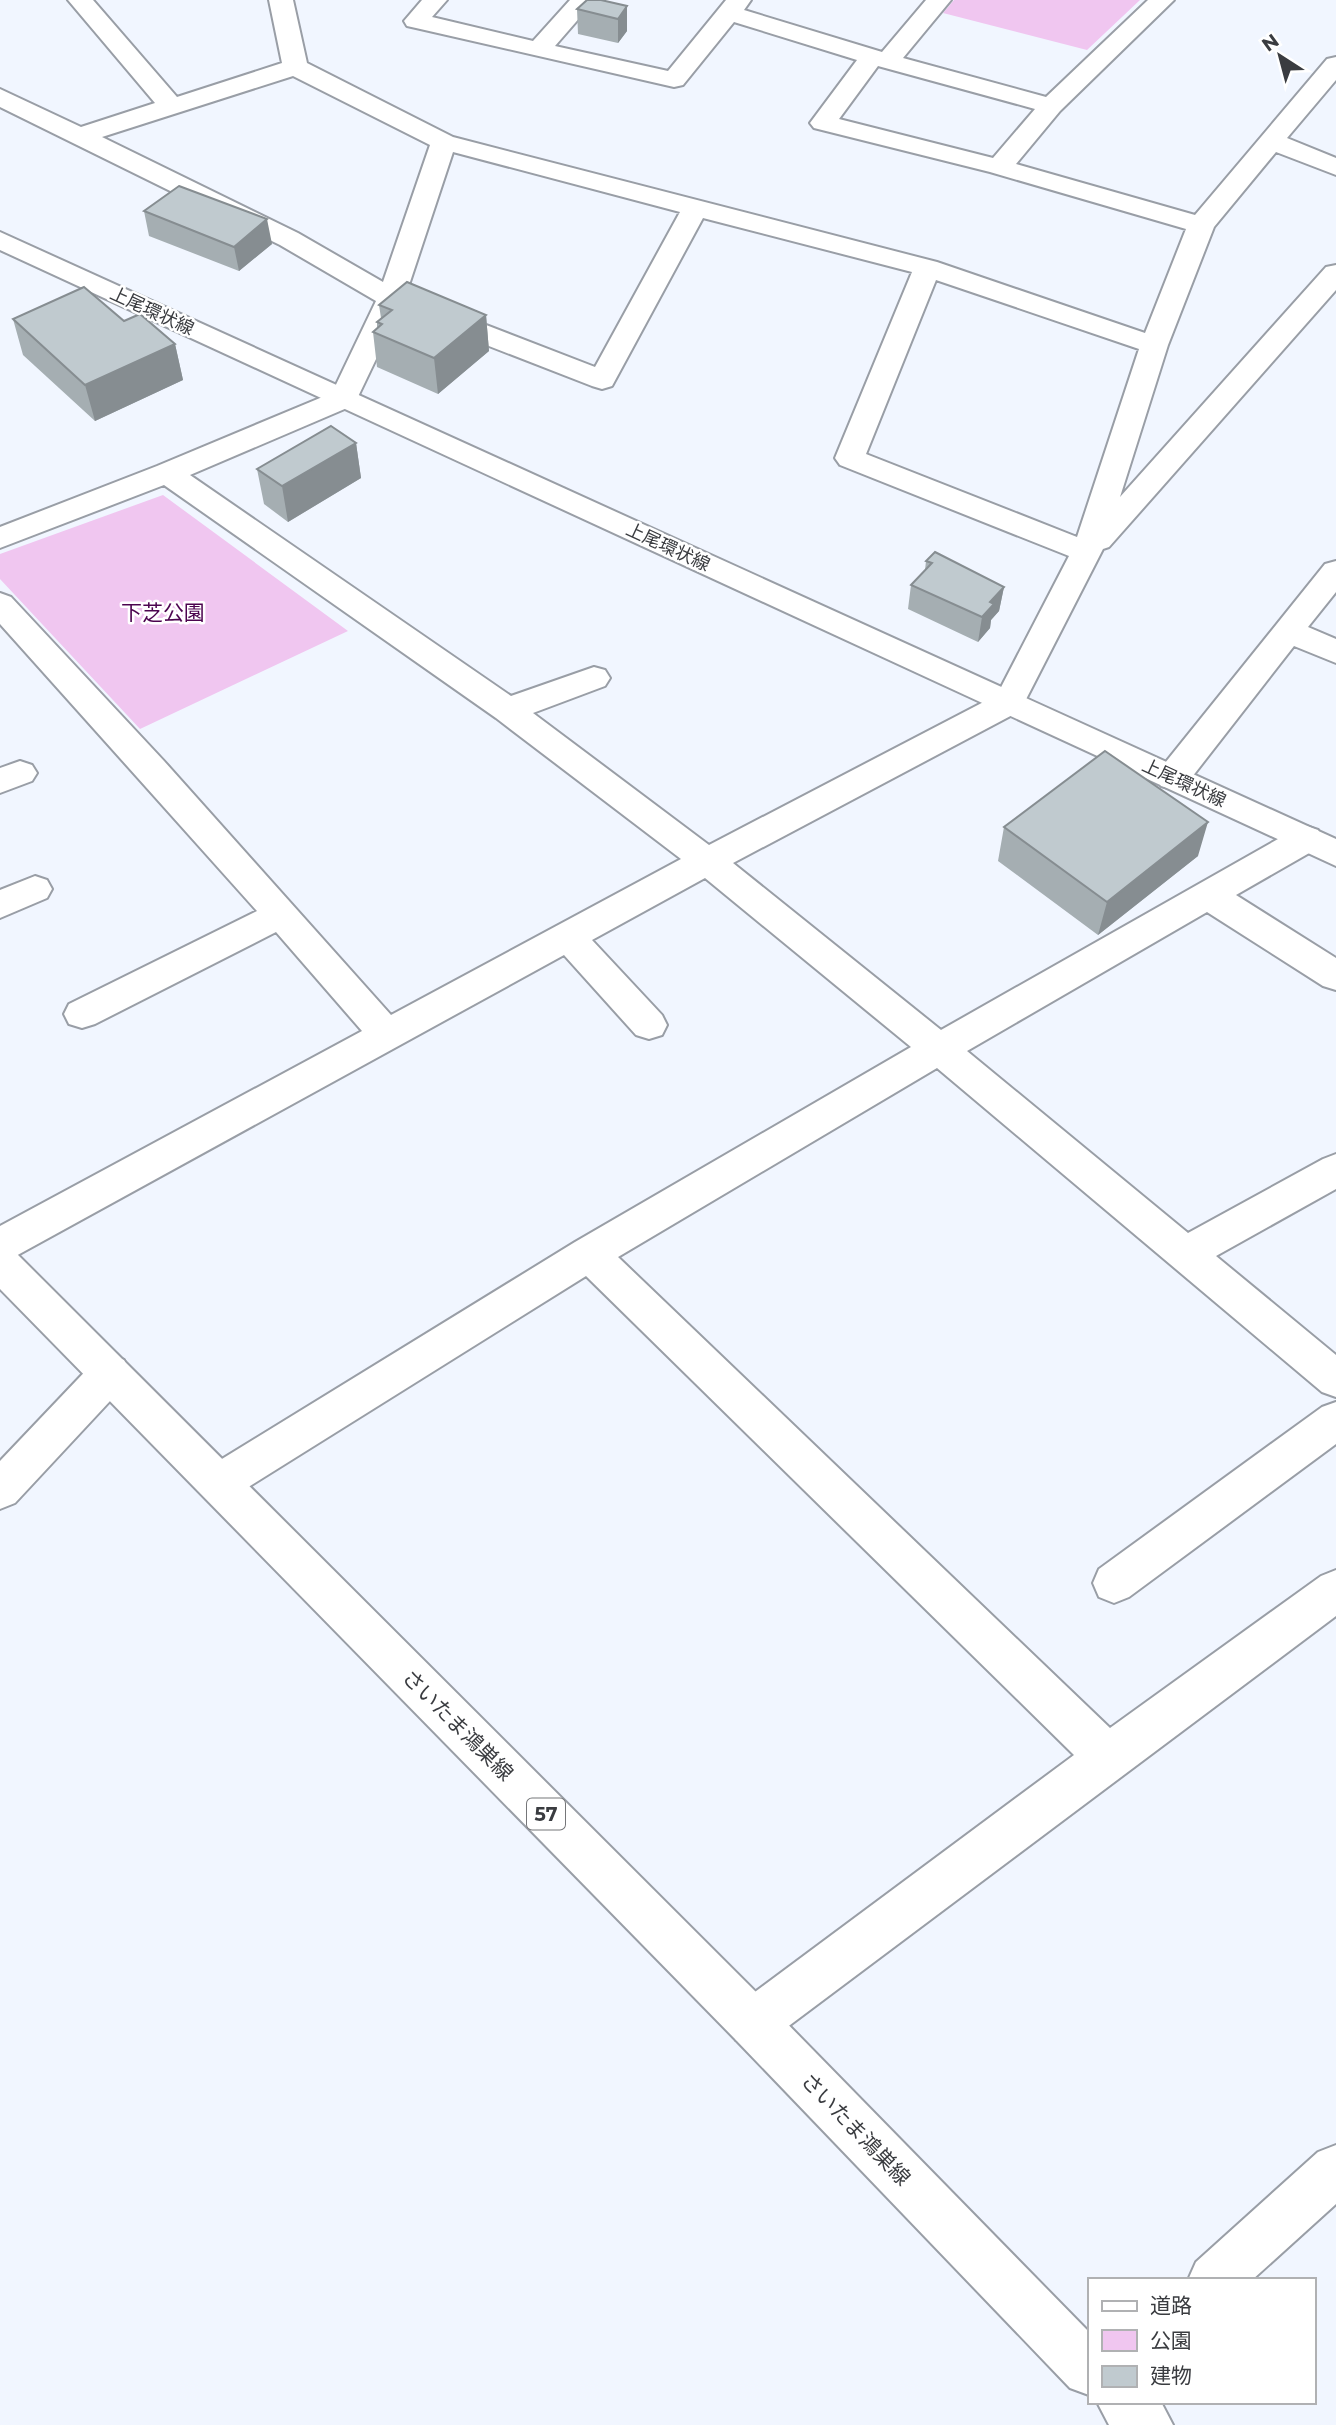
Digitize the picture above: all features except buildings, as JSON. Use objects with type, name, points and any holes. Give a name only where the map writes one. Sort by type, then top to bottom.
[{"type":"street","points":[[80,0],[172,107]]},
{"type":"street","points":[[281,0],[295,67]]},
{"type":"street","points":[[540,48],[583,0]]},
{"type":"street","points":[[939,0],[822,123],[999,167],[1201,225]]},
{"type":"street","points":[[999,167],[1051,106],[1162,0]]},
{"type":"street","points":[[429,1],[416,21],[674,80],[735,6],[880,59],[1051,106]]},
{"type":"street","points":[[79,136],[295,67],[444,142],[927,268],[1154,345]]},
{"type":"street","points":[[0,1245],[707,861],[1009,703],[1087,552],[1154,345],[1201,225],[1272,141],[1330,80]]},
{"type":"street","points":[[0,97],[289,239],[391,298],[602,380],[695,208]]},
{"type":"street","points":[[0,123],[30,112]]},
{"type":"street","points":[[1272,141],[1336,167]]},
{"type":"street","points":[[0,538],[344,400],[391,298],[444,142]]},
{"type":"street","name":"上尾環状線","points":[[0,240],[1321,846]]},
{"type":"street","points":[[927,268],[850,458],[1087,552]]},
{"type":"street","points":[[1087,552],[1336,274]]},
{"type":"street","points":[[167,473],[507,710],[707,861],[939,1049],[1336,1379]]},
{"type":"street","points":[[1173,777],[1336,571]]},
{"type":"street","points":[[0,604],[152,769],[387,1035]]},
{"type":"street","points":[[1287,631],[1336,652]]},
{"type":"street","points":[[507,710],[594,677]]},
{"type":"street","points":[[219,1483],[589,1254],[939,1049],[1208,895],[1321,846]]},
{"type":"street","points":[[0,905],[35,889]]},
{"type":"street","points":[[1208,895],[1336,976]]},
{"type":"street","points":[[82,1014],[281,914]]},
{"type":"street","points":[[568,937],[649,1025]]},
{"type":"street","points":[[1186,1254],[1336,1170]]},
{"type":"street","points":[[589,1254],[1108,1757]]},
{"type":"street","name":"さいたま鴻巣線","points":[[0,1263],[753,2023],[1088,2368]]},
{"type":"street","points":[[0,1490],[110,1373]]},
{"type":"street","points":[[1114,1584],[1336,1420]]},
{"type":"street","points":[[753,2023],[1336,1590]]},
{"type":"street","points":[[1216,2278],[1336,2170]]},
{"type":"street","points":[[1125,2404],[1146,2425]]},
{"type":"green space","points":[[954,0],[1140,0],[1087,50],[943,13]]},
{"type":"green space","name":"下芝公園","points":[[163,495],[348,631],[140,729],[0,579],[0,554]]}]
